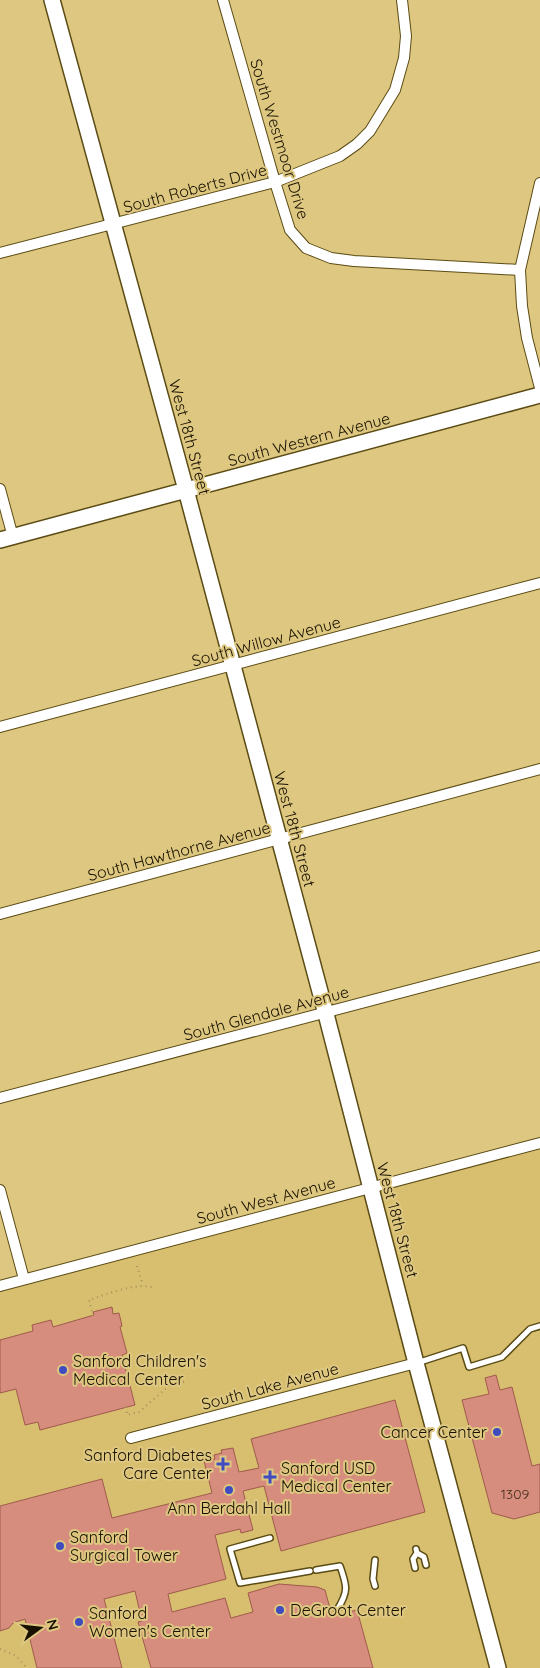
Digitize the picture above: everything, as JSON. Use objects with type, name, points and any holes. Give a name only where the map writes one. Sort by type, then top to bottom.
[{"type":"street","name":"West 18th Street","points":[[52,0],[280,839],[416,1363],[498,1668]]},
{"type":"street","name":"South Westmoor Drive","points":[[223,0],[290,230],[306,248],[331,258],[354,261],[520,270]]},
{"type":"street","name":"South Roberts Drive","points":[[0,253],[275,182],[340,156],[357,144],[375,124],[395,90],[404,58],[406,36],[402,0]]},
{"type":"street","points":[[540,183],[520,270],[522,306],[527,338],[540,388]]},
{"type":"street","name":"South Western Avenue","points":[[6,538],[540,395]]},
{"type":"street","points":[[0,489],[6,538]]},
{"type":"street","name":"South Willow Avenue","points":[[0,727],[540,583]]},
{"type":"street","name":"South Hawthorne Avenue","points":[[0,914],[540,769]]},
{"type":"street","name":"South Glendale Avenue","points":[[0,1098],[326,1014],[540,956]]},
{"type":"street","name":"South West Avenue","points":[[0,1286],[540,1143]]},
{"type":"street","points":[[0,1190],[24,1279]]},
{"type":"street","name":"South Lake Avenue","points":[[132,1438],[416,1363]]},
{"type":"lane","points":[[416,1363],[463,1348],[469,1367],[502,1357],[530,1329],[540,1326]]},
{"type":"lane","points":[[270,1538],[230,1549],[240,1582],[340,1566],[345,1579],[346,1597],[337,1610]]},
{"type":"lane","points":[[415,1568],[413,1559],[417,1551],[424,1557],[426,1565]]},
{"type":"lane","points":[[375,1560],[373,1579],[375,1586]]},
{"type":"path","points":[[137,1266],[143,1286]]},
{"type":"path","points":[[93,1316],[89,1300],[143,1286],[154,1288]]},
{"type":"path","points":[[126,1407],[128,1415],[139,1412],[170,1385],[187,1381]]},
{"type":"path","points":[[0,1649],[16,1656],[27,1668]]},
{"type":"shaded area","name":"Sanford USD Medical Center","points":[[540,1143],[540,1668],[0,1668],[0,1286]]},
{"type":"building","name":"Sanford Children's Medical Center","points":[[112,1307],[113,1314],[119,1313],[122,1326],[120,1327],[127,1353],[122,1355],[135,1405],[40,1430],[38,1422],[25,1425],[16,1389],[0,1393],[0,1340],[33,1331],[32,1325],[51,1320],[53,1327],[94,1315],[93,1312]]},
{"type":"building","name":"Cancer Center","points":[[496,1375],[500,1390],[512,1387],[532,1466],[540,1464],[540,1512],[514,1519],[492,1513],[462,1400],[489,1394],[485,1378]]},
{"type":"building","points":[[395,1400],[425,1512],[281,1551],[264,1486],[243,1491],[253,1530],[241,1533],[240,1529],[215,1535],[226,1579],[168,1594],[172,1612],[225,1598],[231,1618],[253,1612],[248,1593],[279,1584],[317,1587],[325,1590],[332,1616],[357,1610],[373,1668],[151,1668],[138,1622],[142,1621],[135,1591],[104,1599],[122,1668],[37,1668],[25,1619],[13,1623],[9,1628],[0,1631],[0,1506],[102,1479],[112,1518],[212,1493],[204,1461],[215,1459],[214,1455],[222,1453],[221,1450],[233,1448],[239,1472],[259,1468],[251,1439]]},
{"type":"place","name":"Sanford Children's Medical Center","points":[[63,1370]]},
{"type":"place","name":"Cancer Center","points":[[497,1432]]},
{"type":"place","name":"Sanford Diabetes Care Center","points":[[223,1464]]},
{"type":"place","name":"Sanford USD Medical Center","points":[[270,1477]]},
{"type":"place","name":"Ann Berdahl Hall","points":[[229,1490]]},
{"type":"place","name":"Sanford Surgical Tower","points":[[60,1546]]},
{"type":"place","name":"DeGroot Center","points":[[280,1610]]},
{"type":"place","name":"Sanford Women's Center","points":[[79,1622]]}]
